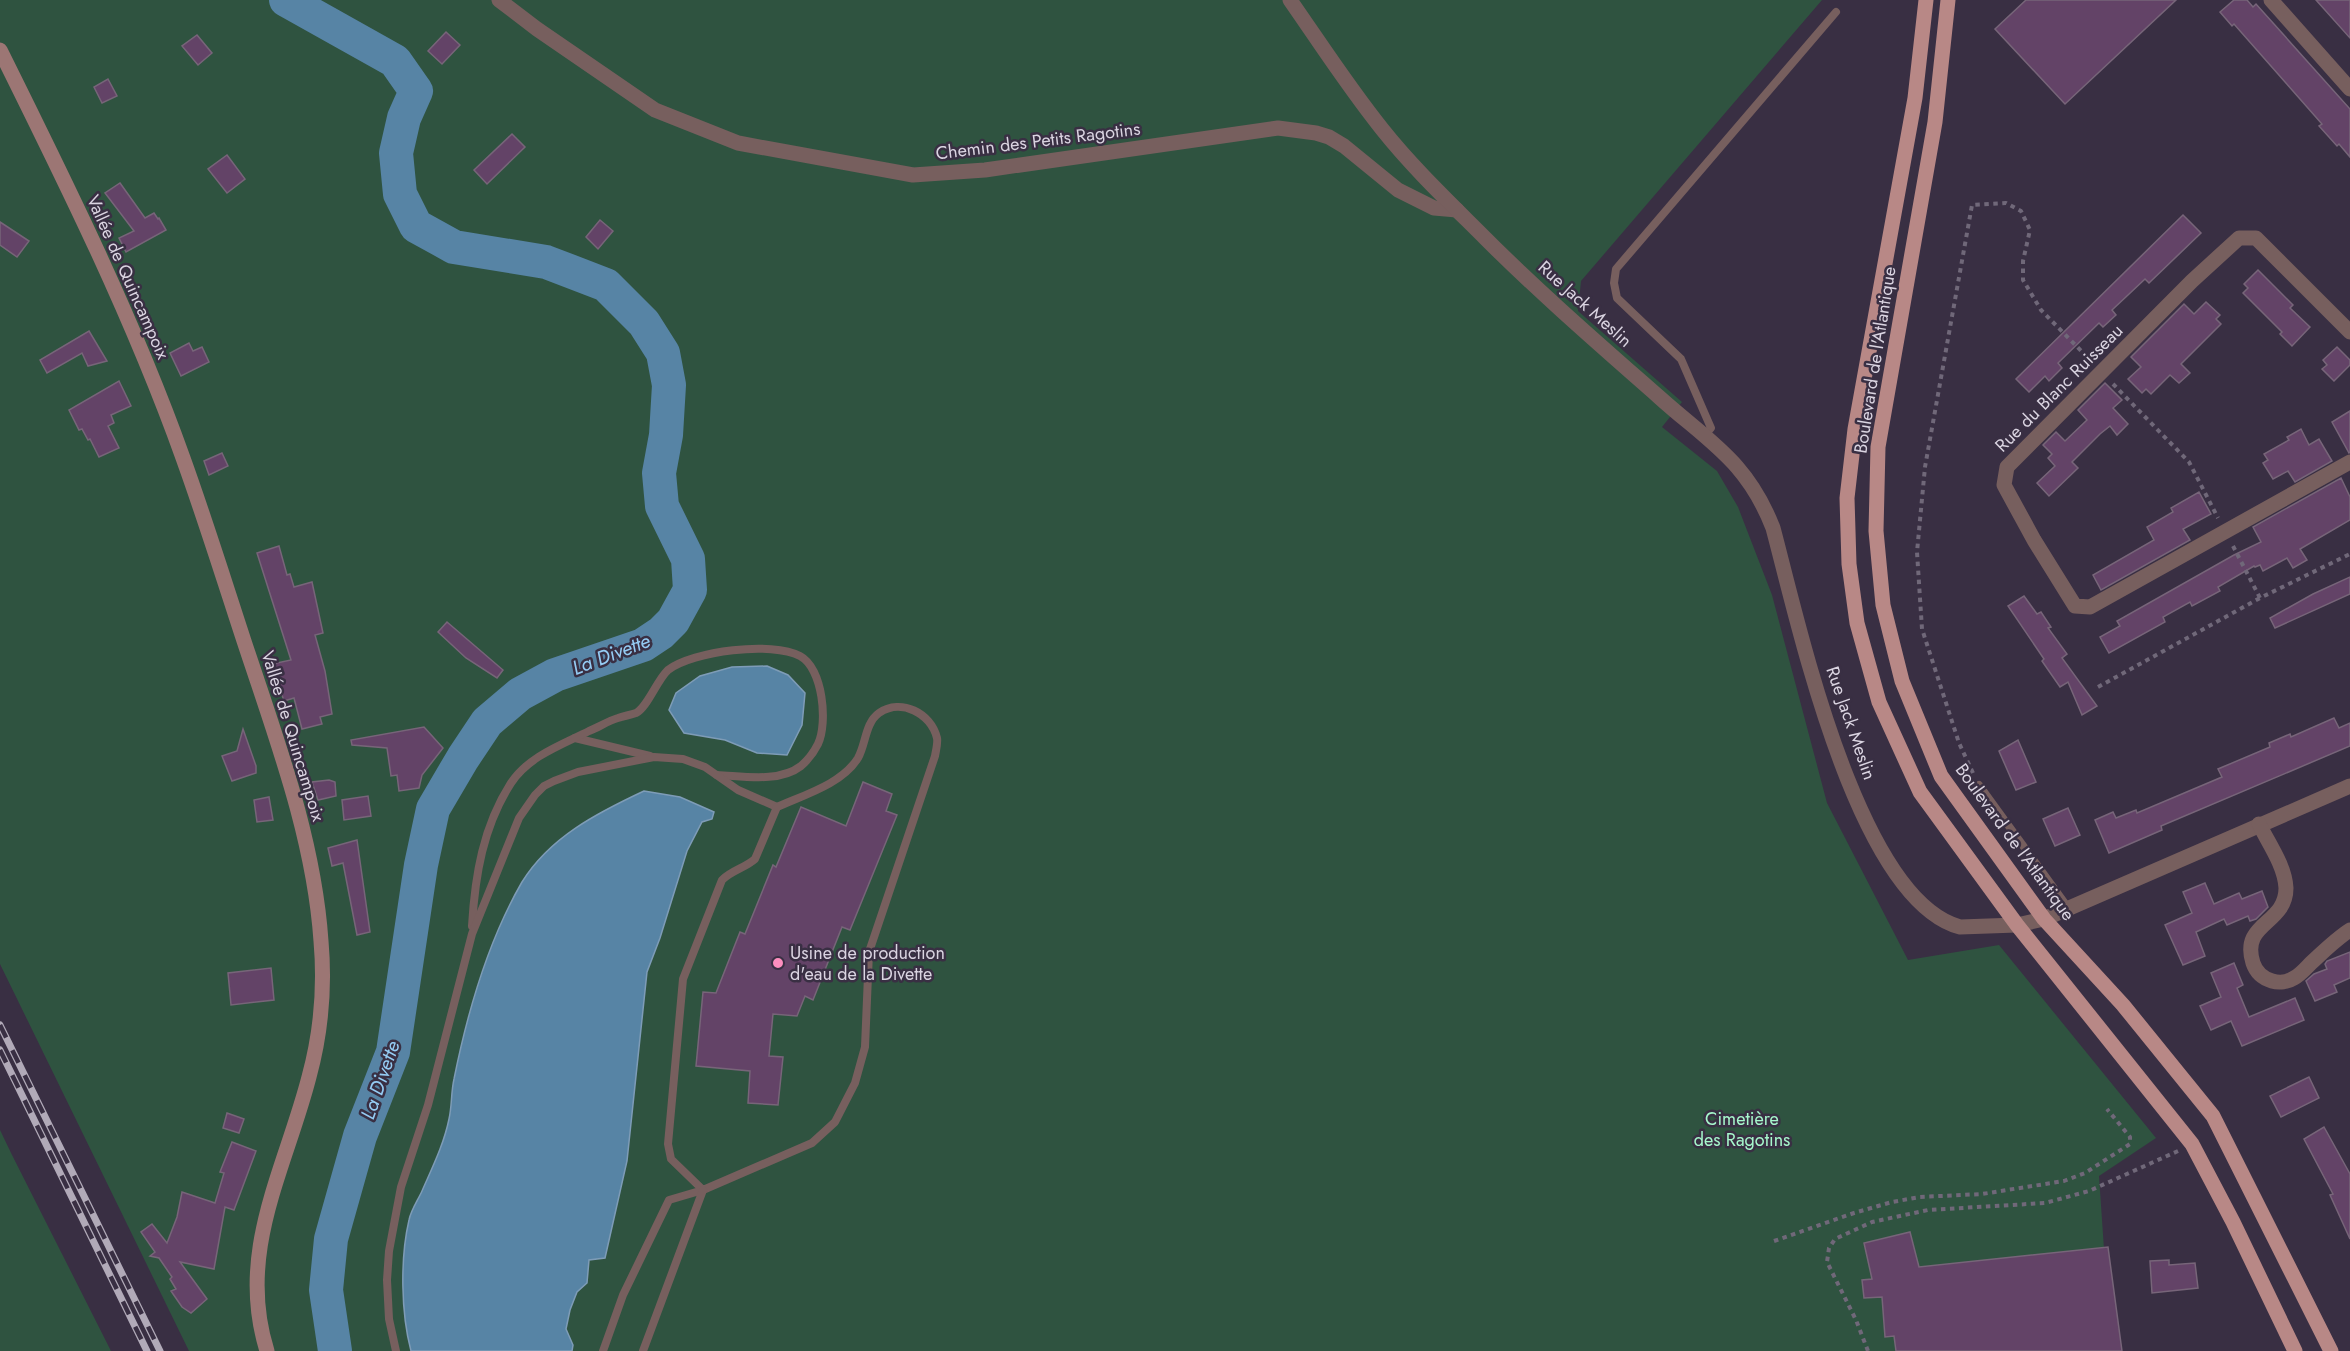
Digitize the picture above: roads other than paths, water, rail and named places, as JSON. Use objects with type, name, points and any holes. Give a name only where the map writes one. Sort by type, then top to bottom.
[{"type":"main road","name":"Boulevard de l'Atlantique","points":[[1926,0],[1915,98],[1855,429],[1847,498],[1849,564],[1857,622],[1879,702],[1920,792],[2017,925],[2192,1144],[2233,1222],[2295,1351]]},
{"type":"main road","name":"Boulevard de l'Atlantique","points":[[1948,0],[1935,122],[1878,447],[1876,531],[1884,605],[1902,681],[1941,777],[2044,919],[2123,1005],[2212,1116],[2331,1351]]},
{"type":"main road","name":"Vallée de Quincampoix","points":[[0,50],[53,157],[137,343],[183,458],[288,779],[303,834],[318,910],[322,1006],[315,1054],[299,1112],[268,1204],[258,1252],[256,1280],[258,1314],[267,1351]]},
{"type":"street","name":"Chemin des Petits Ragotins","points":[[499,0],[537,30],[655,110],[738,143],[913,175],[985,170],[1278,128],[1329,137],[1344,146],[1398,190],[1434,208],[1457,210]]},
{"type":"street","name":"Rue Jack Meslin","points":[[1290,0],[1382,129],[1457,210],[1602,346],[1660,399],[1705,435],[1743,472],[1764,503],[1773,528],[1802,636],[1839,755],[1858,802],[1878,845],[1894,870],[1914,898],[1931,912],[1952,924],[1974,927],[2017,925],[2044,919],[2350,786]]},
{"type":"street","points":[[2271,0],[2350,89]]},
{"type":"street","name":"Rue du Blanc Ruisseau","points":[[2350,332],[2256,238],[2239,238],[2192,281],[2007,467],[2004,485],[2034,540],[2075,606],[2090,607],[2350,462]]},
{"type":"street","points":[[2259,824],[2283,871],[2286,889],[2281,909],[2253,936],[2249,946],[2256,971],[2272,981],[2284,982],[2295,978],[2338,938],[2350,930]]},
{"type":"lane","points":[[1705,435],[1711,428],[1681,359],[1617,298],[1614,283],[1616,269],[1836,12]]},
{"type":"lane","points":[[472,934],[474,888],[486,835],[512,782],[528,763],[617,718],[638,712],[668,670],[683,663],[730,650],[775,650],[802,657],[809,663],[814,674],[823,706],[819,743],[811,756],[801,766],[777,775],[717,774]]},
{"type":"lane","points":[[603,1351],[623,1295],[669,1200],[703,1190],[812,1143],[835,1122],[847,1101],[855,1083],[865,1047],[869,952],[935,756],[938,740],[933,727],[925,717],[913,709],[899,707],[886,709],[876,715],[868,729],[860,756],[851,768],[817,789],[777,807],[755,859],[749,865],[729,873],[722,880],[683,979],[668,1144],[671,1159],[703,1190]]},
{"type":"lane","points":[[575,738],[654,756],[683,759],[705,767],[738,790],[777,807]]},
{"type":"lane","points":[[396,1351],[389,1319],[387,1280],[389,1251],[401,1187],[428,1105],[472,934],[519,818],[544,786],[578,772],[654,756]]},
{"type":"lane","points":[[1979,785],[2069,909]]},
{"type":"lane","points":[[643,1351],[703,1190]]},
{"type":"water","points":[[767,666],[788,675],[805,693],[802,725],[787,755],[757,753],[725,740],[684,733],[669,710],[676,693],[700,676],[732,667]]},
{"type":"water","points":[[644,791],[680,797],[714,812],[712,819],[702,822],[687,851],[647,972],[627,1161],[605,1258],[589,1260],[587,1283],[577,1292],[570,1310],[566,1329],[573,1345],[572,1351],[411,1351],[405,1320],[403,1286],[406,1235],[413,1209],[444,1138],[465,1029],[489,952],[522,882],[546,852],[592,818]]},
{"type":"waterway","name":"La Divette","points":[[286,0],[395,61],[416,91],[404,118],[396,153],[400,194],[416,226],[454,247],[546,262],[606,285],[644,323],[663,353],[669,385],[666,435],[659,473],[662,506],[688,559],[690,590],[673,621],[661,633],[643,645],[555,675],[520,694],[487,722],[433,809],[421,865],[393,1052],[360,1136],[331,1239],[326,1290],[335,1351]]},
{"type":"railway","points":[[0,1025],[160,1351]]},
{"type":"railway","points":[[0,1050],[147,1351]]},
{"type":"place","name":"Usine de production d'eau de la Divette","points":[[778,963]]},
{"type":"park label","name":"Cimetière des Ragotins","points":[[1742,1129]]}]
